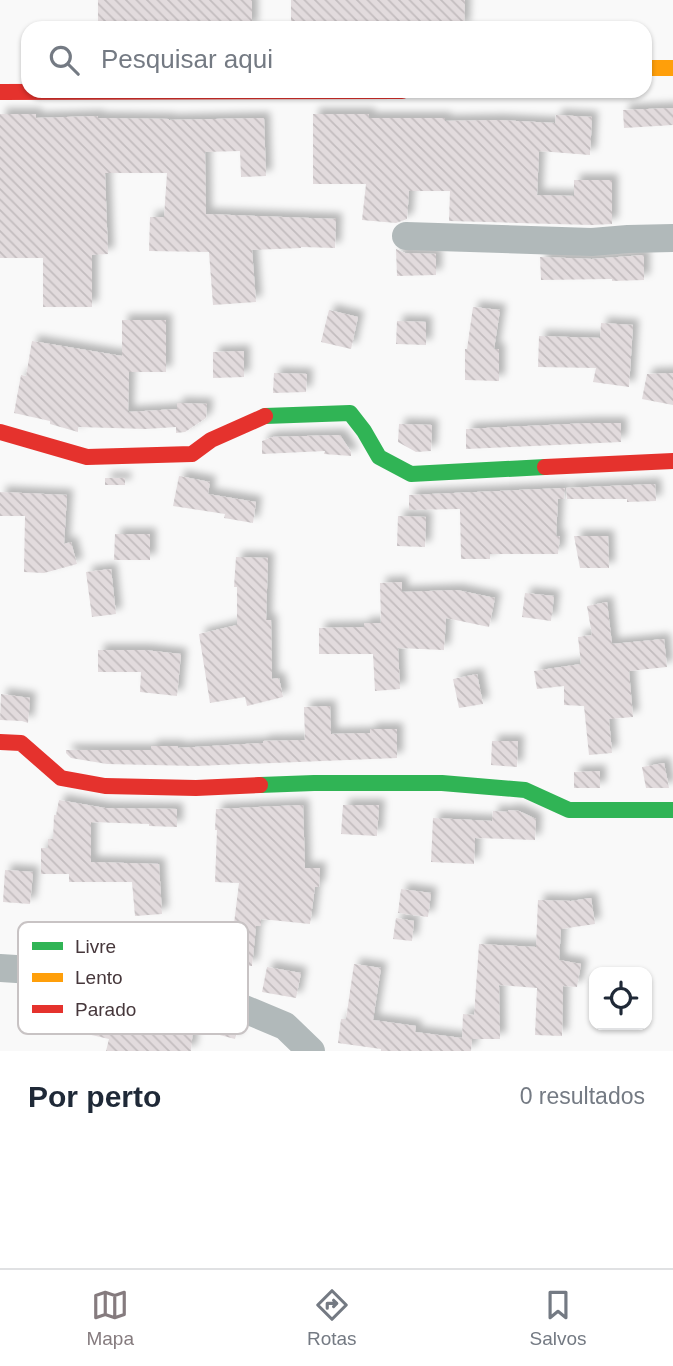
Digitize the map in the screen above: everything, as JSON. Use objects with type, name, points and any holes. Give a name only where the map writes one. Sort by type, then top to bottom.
[{"type":"street","points":[[652,68],[673,68]]},
{"type":"street","points":[[0,92],[21,92]]},
{"type":"street","points":[[406,236],[592,242],[673,238]]},
{"type":"street","points":[[0,432],[87,457],[192,454],[211,440],[267,415],[350,413],[365,431],[379,457],[411,474],[673,461]]},
{"type":"street","points":[[0,742],[21,743],[61,778],[105,786],[196,788],[314,783],[442,783],[525,790],[569,810],[673,810]]},
{"type":"street","points":[[0,968],[18,969]]},
{"type":"street","points":[[248,1011],[335,1051]]},
{"type":"street","points":[[285,1026],[311,1051]]},
{"type":"building","points":[[98,0],[252,0],[252,21],[98,21]]},
{"type":"building","points":[[291,0],[465,0],[464,21],[291,21]]},
{"type":"building","points":[[673,108],[673,125],[624,128],[623,110]]},
{"type":"building","points":[[0,114],[36,114],[36,118],[264,118],[266,176],[241,177],[240,151],[205,152],[206,214],[336,219],[335,248],[252,250],[256,302],[213,305],[209,252],[149,251],[150,217],[164,217],[167,173],[105,173],[108,254],[92,255],[92,307],[43,307],[43,258],[0,258]]},
{"type":"building","points":[[313,114],[555,123],[556,115],[592,117],[590,155],[539,151],[537,195],[574,196],[574,180],[612,180],[612,224],[449,221],[450,191],[409,191],[407,219],[396,223],[362,220],[366,184],[313,184]]},
{"type":"building","points":[[396,249],[405,253],[436,254],[436,275],[397,276]]},
{"type":"building","points":[[644,255],[644,280],[541,280],[540,257],[592,259]]},
{"type":"building","points":[[473,307],[500,310],[494,349],[499,349],[499,381],[465,380],[465,349]]},
{"type":"building","points":[[329,310],[358,317],[351,349],[321,342]]},
{"type":"building","points":[[122,320],[166,320],[166,372],[129,372],[128,412],[177,409],[177,403],[207,404],[206,418],[185,432],[176,433],[176,427],[78,427],[78,432],[50,424],[50,421],[14,413],[21,375],[26,376],[32,341],[122,356]]},
{"type":"building","points":[[397,321],[426,322],[426,345],[396,344]]},
{"type":"building","points":[[601,323],[633,325],[629,387],[593,382],[596,368],[538,367],[539,336],[600,338]]},
{"type":"building","points":[[244,351],[244,377],[213,378],[213,352]]},
{"type":"building","points":[[274,373],[307,374],[306,392],[273,393]]},
{"type":"building","points":[[673,373],[673,405],[642,399],[647,374]]},
{"type":"building","points":[[621,423],[621,442],[466,449],[466,429]]},
{"type":"building","points":[[399,424],[432,425],[431,451],[416,452],[398,442]]},
{"type":"building","points":[[340,435],[351,456],[324,454],[325,451],[262,454],[262,441],[272,437]]},
{"type":"building","points":[[179,476],[210,482],[208,494],[256,502],[253,523],[224,518],[225,514],[173,506]]},
{"type":"building","points":[[105,478],[125,478],[125,485],[105,485]]},
{"type":"building","points":[[655,484],[656,501],[567,499],[566,488]]},
{"type":"building","points":[[565,488],[564,499],[558,499],[558,554],[490,554],[490,559],[461,559],[460,509],[409,510],[409,495]]},
{"type":"building","points":[[0,492],[67,495],[64,544],[71,542],[77,564],[44,573],[24,572],[25,516],[0,516]]},
{"type":"building","points":[[398,516],[426,517],[425,547],[397,546]]},
{"type":"building","points":[[115,534],[150,534],[150,560],[114,560]]},
{"type":"building","points":[[574,536],[608,536],[609,568],[580,568]]},
{"type":"building","points":[[236,557],[268,558],[266,620],[271,620],[272,679],[279,678],[283,697],[247,706],[245,697],[210,703],[199,634],[237,625],[237,587],[234,587]]},
{"type":"building","points":[[111,569],[116,614],[92,617],[86,572]]},
{"type":"building","points":[[402,582],[402,592],[457,590],[495,598],[489,627],[446,618],[444,650],[398,648],[400,689],[375,691],[373,654],[319,654],[319,628],[364,627],[364,623],[381,623],[380,583]]},
{"type":"building","points":[[525,593],[554,596],[551,621],[522,617]]},
{"type":"building","points":[[607,602],[612,644],[664,639],[667,667],[629,671],[633,717],[609,719],[612,753],[589,755],[584,706],[564,705],[564,686],[537,689],[534,671],[581,664],[578,637],[592,635],[587,606]]},
{"type":"building","points":[[98,650],[144,650],[181,654],[177,696],[140,692],[141,672],[98,672]]},
{"type":"building","points":[[477,674],[483,704],[459,708],[453,679]]},
{"type":"building","points":[[1,694],[30,698],[28,723],[0,720]]},
{"type":"building","points":[[330,706],[331,734],[397,729],[397,758],[196,766],[107,764],[71,758],[66,753],[66,750],[151,750],[151,746],[178,748],[305,740],[304,707]]},
{"type":"building","points":[[492,741],[518,741],[517,767],[491,765]]},
{"type":"building","points":[[664,763],[669,788],[646,788],[642,767]]},
{"type":"building","points":[[600,771],[600,788],[574,788],[574,772]]},
{"type":"building","points":[[59,800],[105,808],[177,809],[177,827],[91,822],[91,862],[159,864],[162,914],[135,916],[132,882],[69,882],[69,874],[41,874],[41,848],[48,848],[48,839],[53,839],[54,815]]},
{"type":"building","points":[[303,805],[305,868],[320,868],[319,887],[315,887],[310,924],[261,919],[261,926],[256,926],[252,966],[248,966],[248,922],[234,922],[239,883],[215,882],[216,809]]},
{"type":"building","points":[[343,805],[379,805],[377,836],[341,834]]},
{"type":"building","points":[[493,811],[519,811],[536,819],[535,840],[475,838],[474,864],[431,862],[433,818],[492,821]]},
{"type":"building","points":[[5,870],[33,872],[30,904],[3,902]]},
{"type":"building","points":[[401,889],[431,893],[428,917],[398,913]]},
{"type":"building","points":[[591,898],[595,924],[561,929],[559,960],[581,964],[577,987],[563,986],[562,1036],[535,1035],[537,988],[499,985],[500,1039],[470,1039],[471,1051],[381,1051],[338,1043],[341,1019],[346,1019],[354,964],[381,968],[373,1020],[416,1026],[415,1032],[462,1038],[463,1014],[474,1015],[479,944],[536,947],[538,900],[571,901]]},
{"type":"building","points":[[396,918],[414,921],[412,941],[393,939]]},
{"type":"building","points":[[267,967],[301,973],[296,998],[262,992]]},
{"type":"building","points":[[87,1034],[192,1034],[191,1051],[106,1051],[109,1039]]},
{"type":"building","points":[[216,1034],[236,1034],[235,1039]]},
{"type":"traffic: fast","points":[[265,416],[350,413],[379,457],[411,474],[545,467]]},
{"type":"traffic: fast","points":[[260,785],[442,783],[525,790],[569,810],[673,810]]},
{"type":"traffic: slow","points":[[652,68],[673,68]]},
{"type":"traffic: jam","points":[[0,92],[21,92]]},
{"type":"traffic: jam","points":[[0,432],[87,457],[192,454],[211,440],[265,416]]},
{"type":"traffic: jam","points":[[545,467],[673,461]]},
{"type":"traffic: jam","points":[[0,742],[21,743],[61,778],[105,786],[196,788],[260,785]]}]
